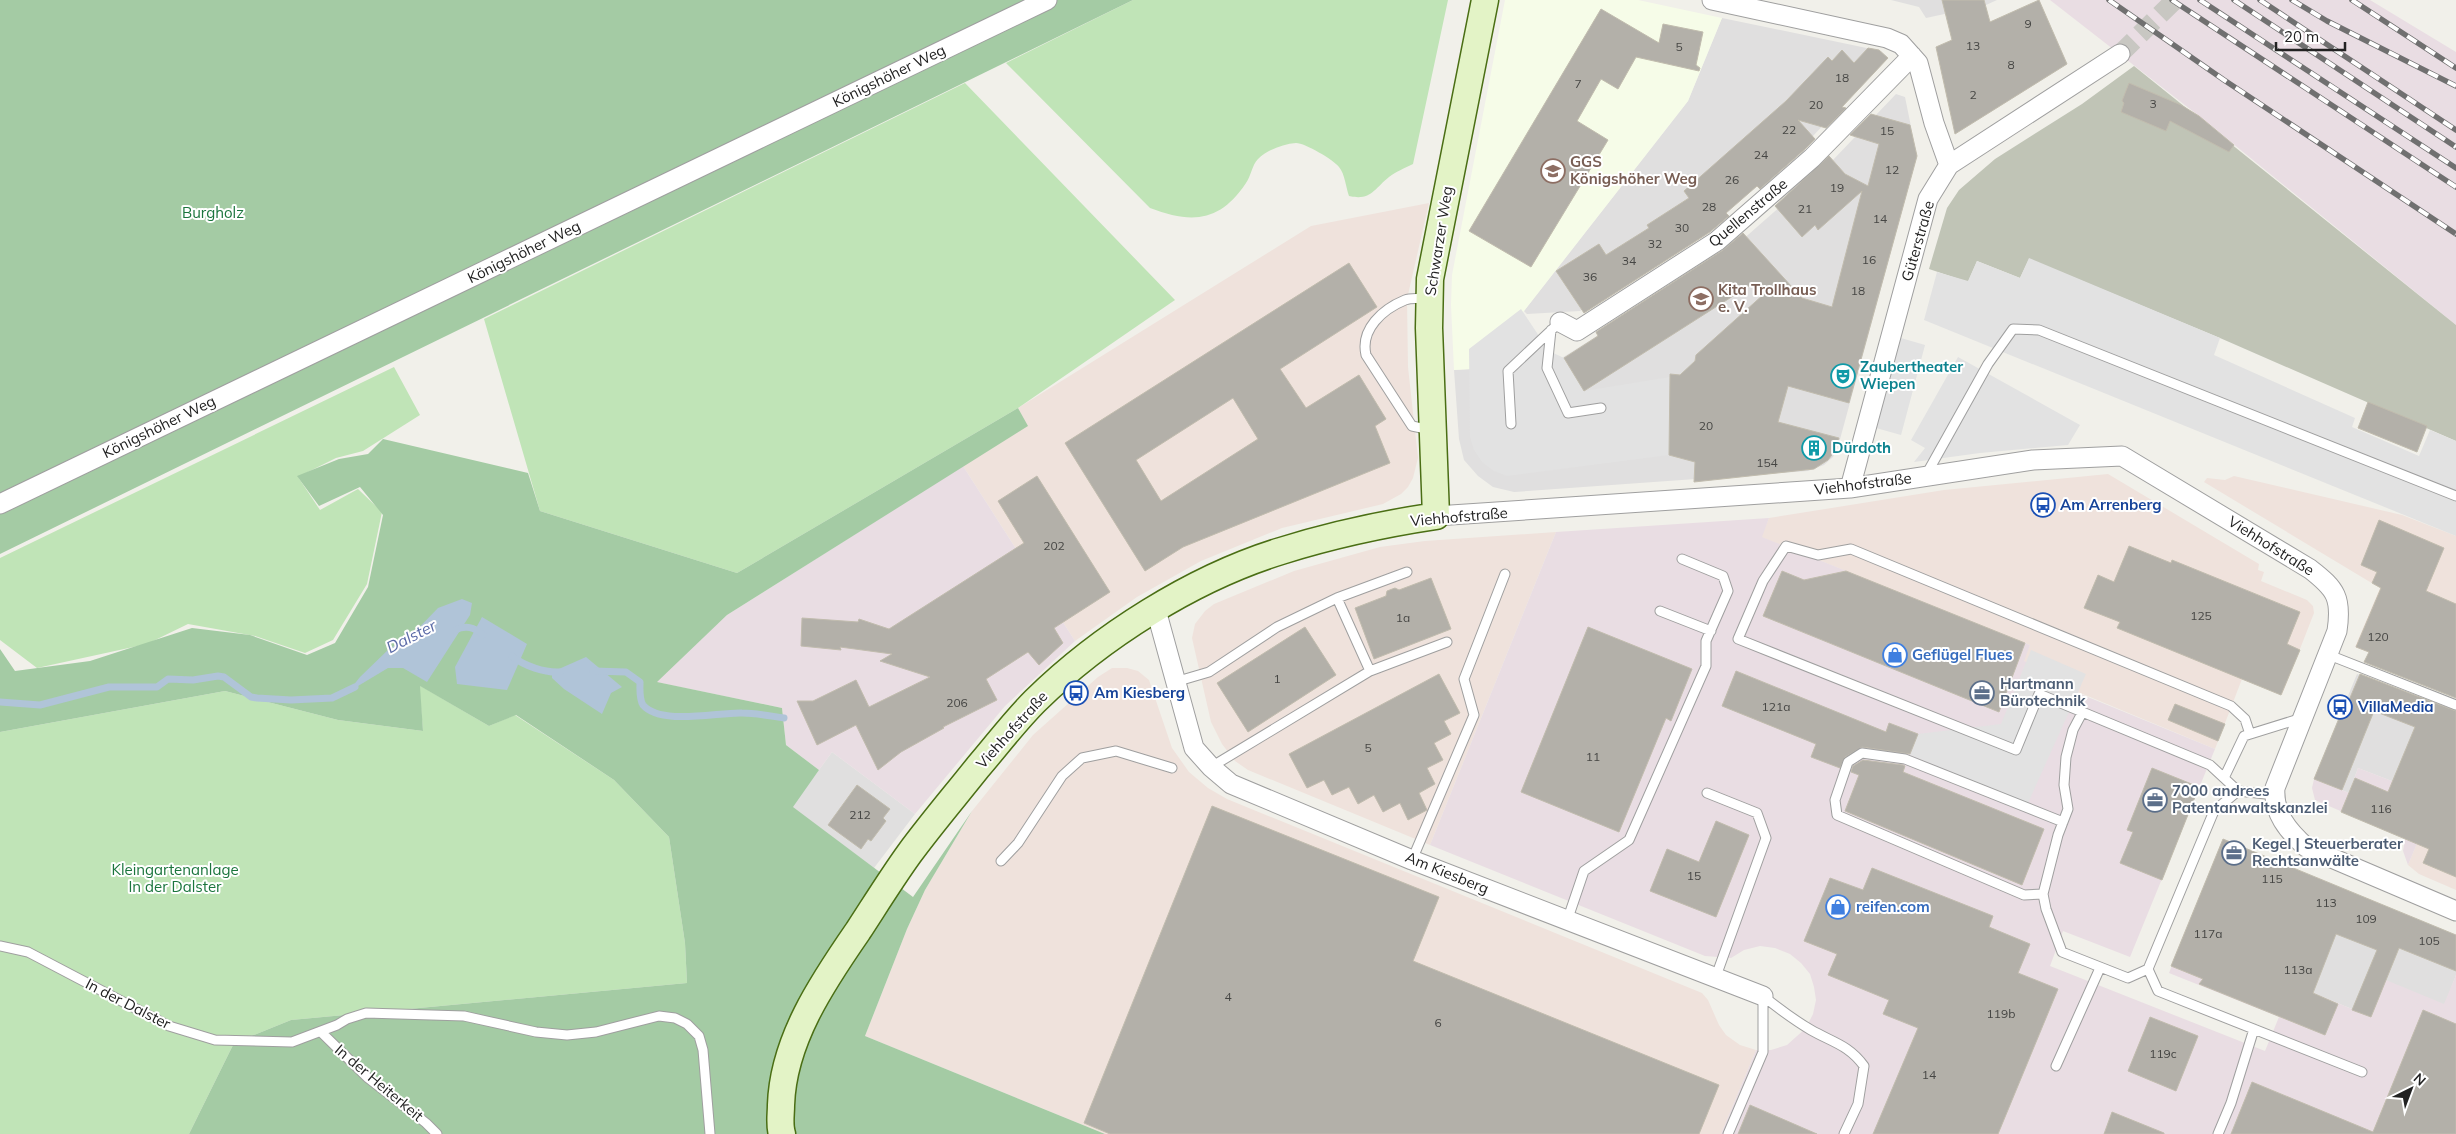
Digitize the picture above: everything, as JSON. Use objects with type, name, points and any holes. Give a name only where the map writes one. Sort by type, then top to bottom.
[{"type":"street","name":"Königshöher Weg","points":[[0,504],[1047,0]]},
{"type":"street","name":"Schwarzer Weg","points":[[1436,516],[1429,299],[1430,279],[1485,0]]},
{"type":"street","points":[[1712,0],[1887,38],[1901,44],[1918,63],[1934,124],[1949,165]]},
{"type":"street","name":"Güterstraße","points":[[1850,488],[1928,199],[1949,165],[2120,54]]},
{"type":"street","name":"Quellenstraße","points":[[1556,326],[1577,330],[1717,241],[1812,158],[1912,56]]},
{"type":"street","name":"Viehhofstraße","points":[[782,1134],[782,1083],[796,1035],[847,946],[909,854],[1008,731],[1035,702],[1071,669],[1113,636],[1208,580],[1278,552],[1380,525],[1436,516],[1850,488],[2033,460],[2122,456],[2310,569],[2326,581],[2338,596],[2340,611],[2337,631],[2275,794]]},
{"type":"street","name":"Am Kiesberg","points":[[1156,610],[1194,748],[1211,767],[1232,784],[1412,860],[1763,996]]},
{"type":"street","points":[[2275,794],[2274,803],[2282,820],[2292,835],[2306,847],[2456,911]]},
{"type":"lane","points":[[1429,299],[1407,299],[1394,306],[1374,321],[1365,337],[1364,345],[1366,355],[1412,426],[1434,430]]},
{"type":"lane","points":[[1556,326],[1547,368],[1568,413],[1601,408]]},
{"type":"lane","points":[[1510,424],[1508,371],[1556,326]]},
{"type":"lane","points":[[1926,476],[1988,364],[2013,329],[2040,330],[2456,496]]},
{"type":"lane","points":[[2250,734],[2246,719],[2231,706],[1851,549],[1818,555],[1786,546],[1763,581],[1738,639],[2016,750],[2039,694],[2210,765],[2238,791],[2275,794]]},
{"type":"lane","points":[[1566,921],[1584,872],[1628,840],[1706,666],[1706,641],[1728,591],[1723,576],[1682,559]]},
{"type":"lane","points":[[1175,682],[1209,672],[1277,628],[1337,598],[1407,572]]},
{"type":"lane","points":[[1412,860],[1474,715],[1464,678],[1505,574]]},
{"type":"lane","points":[[1337,598],[1370,671]]},
{"type":"lane","points":[[1660,611],[1711,631]]},
{"type":"lane","points":[[1211,767],[1370,671],[1447,642]]},
{"type":"lane","points":[[2329,655],[2456,705]]},
{"type":"lane","points":[[2082,713],[2073,730],[2066,757],[2064,785],[2068,809],[2043,894],[2046,910],[2062,952],[2128,978],[2148,970],[2214,811],[2238,791]]},
{"type":"lane","points":[[2224,778],[2244,736],[2305,716]]},
{"type":"lane","points":[[1000,861],[1018,843],[1062,776],[1082,758],[1116,751],[1130,753],[1172,768]]},
{"type":"lane","points":[[2043,894],[2024,895],[1837,815],[1835,800],[1848,762],[1862,753],[1905,759],[2063,822]]},
{"type":"lane","points":[[1707,793],[1758,812],[1766,838],[1715,979]]},
{"type":"lane","name":"In der Dalster","points":[[0,946],[28,952],[169,1026],[215,1040],[292,1042],[366,1013],[464,1016],[536,1032],[567,1035],[596,1032],[659,1016],[675,1018],[687,1024],[699,1036],[703,1050],[710,1134]]},
{"type":"lane","points":[[2056,1066],[2100,968]]},
{"type":"lane","points":[[2148,970],[2158,990],[2362,1072]]},
{"type":"lane","points":[[1728,1134],[1763,1052],[1763,996]]},
{"type":"lane","points":[[1763,996],[1809,1029],[1845,1046],[1856,1055],[1864,1066],[1858,1104],[1844,1134]]},
{"type":"lane","points":[[2218,1134],[2231,1103],[2254,1029]]},
{"type":"lane","name":"In der Heiterkeit","points":[[320,1032],[368,1078],[426,1123],[437,1134]]},
{"type":"shaded area","name":"GGS Königshöher Weg","points":[[1505,0],[1638,0],[1722,18],[1688,101],[1524,311],[1508,326],[1489,368],[1454,370],[1451,305],[1452,275]]},
{"type":"shaded area","points":[[1891,0],[1997,0],[1986,5],[1926,18],[1919,7]]},
{"type":"shaded area","points":[[2050,0],[2370,0],[2456,52],[2456,325],[2199,116]]},
{"type":"shaded area","points":[[1722,18],[1881,51],[1887,58],[1812,137],[1704,233],[1580,311],[1527,314],[1524,311],[1688,101]]},
{"type":"shaded area","points":[[2134,66],[2456,325],[2456,441],[2220,338],[2029,259],[2020,278],[1977,261],[1968,282],[1929,269],[1947,208],[1959,190],[1995,159],[2082,104]]},
{"type":"shaded area","points":[[1896,94],[1905,97],[1917,156],[1839,443],[1833,457],[1824,465],[1808,471],[1514,492],[1493,487],[1478,476],[1464,460],[1459,439],[1454,370],[1489,368],[1538,373],[1724,256],[1833,160]]},
{"type":"shaded area","points":[[1429,203],[1407,299],[1408,367],[1418,458],[1413,478],[1408,487],[1401,494],[1383,504],[1282,528],[1201,561],[1137,597],[1075,641],[963,466],[1027,426],[1018,408],[1311,226]]},
{"type":"shaded area","points":[[2029,258],[2220,338],[2214,355],[2355,418],[2352,427],[2419,456],[2430,430],[2456,441],[2456,536],[1924,320],[1937,272],[1968,281],[1977,261],[2020,278]]},
{"type":"shaded area","points":[[1521,309],[1549,351],[1564,358],[1584,391],[1670,377],[1669,455],[1507,476],[1494,471],[1482,462],[1474,450],[1470,437],[1469,349]]},
{"type":"shaded area","points":[[1901,338],[1925,345],[1901,435],[1876,428]]},
{"type":"shaded area","points":[[1958,357],[2080,425],[2068,445],[1980,453],[1914,462],[1925,448],[1911,440]]},
{"type":"shaded area","points":[[963,466],[1075,641],[1005,706],[915,814],[832,752],[819,770],[786,745],[782,708],[656,682],[727,615]]},
{"type":"shaded area","points":[[2108,474],[2259,564],[2258,570],[2264,572],[2261,581],[2307,600],[2313,606],[2314,613],[2282,695],[2242,679],[2215,749],[2078,692],[2081,684],[2023,661],[2030,645],[1761,537],[1769,518],[1944,490]]},
{"type":"shaded area","points":[[2234,476],[2402,515],[2456,536],[2456,688],[2355,647],[2380,588],[2204,482],[2207,478],[2225,480]]},
{"type":"shaded area","points":[[1769,518],[1762,537],[2030,645],[2024,661],[2081,685],[2078,693],[2215,749],[2130,957],[2063,931],[2050,966],[2265,1051],[2279,1017],[2169,973],[2223,839],[2273,976],[2371,1017],[2386,980],[2444,1004],[2456,975],[2456,1134],[1721,1134],[1756,1050],[1771,1050],[1787,1045],[1806,1028],[1813,1014],[1816,1000],[1814,987],[1810,974],[1801,963],[1790,954],[1775,948],[1760,946],[1744,950],[1731,958],[1705,956],[1430,845],[1556,532]]},
{"type":"shaded area","points":[[1556,532],[1430,845],[1248,770],[1235,761],[1222,744],[1211,722],[1192,638],[1195,624],[1205,611],[1214,604],[1294,571],[1380,547],[1425,541]]},
{"type":"shaded area","points":[[2031,650],[2086,674],[2028,803],[1910,755],[1918,734],[2001,724]]},
{"type":"shaded area","points":[[1112,668],[1127,668],[1138,671],[1149,680],[1172,748],[1189,772],[1208,788],[1227,799],[1702,993],[1708,1000],[1719,1025],[1726,1035],[1740,1045],[1756,1050],[1721,1134],[1105,1134],[865,1036],[907,929],[925,890],[972,811],[1033,735],[1098,677]]},
{"type":"shaded area","points":[[2357,674],[2456,715],[2436,798],[2358,768],[2349,793],[2314,779]]},
{"type":"shaded area","points":[[2456,749],[2456,890],[2419,874],[2408,865]]},
{"type":"shaded area","points":[[832,752],[915,814],[874,868],[792,807]]},
{"type":"shaded area","points":[[2358,768],[2436,798],[2408,865],[2403,851],[2405,839],[2315,800],[2312,788],[2314,779],[2349,793]]},
{"type":"shaded area","points":[[2263,856],[2456,935],[2456,975],[2445,1004],[2371,1017],[2273,976]]},
{"type":"green space","name":"Burgholz","points":[[0,0],[1133,0],[0,554]]},
{"type":"green space","points":[[1133,0],[1448,0],[1413,164],[1391,175],[1372,193],[1362,197],[1349,196],[1343,173],[1336,164],[1319,152],[1296,143],[1271,150],[1258,159],[1248,180],[1236,196],[1226,206],[1215,212],[1204,216],[1192,217],[1165,213],[1150,208],[1006,63]]},
{"type":"green space","points":[[965,83],[1175,300],[1018,408],[737,573],[540,511],[484,319]]},
{"type":"green space","points":[[394,367],[420,415],[363,451],[336,458],[298,477],[320,510],[358,489],[382,512],[367,584],[333,640],[305,653],[255,636],[188,624],[147,644],[37,668],[0,640],[0,558]]},
{"type":"green space","points":[[1018,408],[1028,426],[727,615],[657,682],[782,708],[786,745],[819,770],[793,807],[913,897],[972,811],[925,890],[907,929],[865,1036],[1105,1134],[189,1134],[234,1043],[291,1020],[687,983],[685,943],[669,837],[614,780],[516,715],[489,726],[420,686],[423,731],[338,720],[225,691],[0,732],[0,649],[15,671],[90,661],[192,628],[250,635],[307,655],[335,643],[368,587],[383,515],[360,487],[319,506],[297,476],[339,459],[368,454],[383,439],[528,473],[540,511],[737,573]]},
{"type":"green space","name":"Kleingartenanlage In der Dalster","points":[[419,685],[489,726],[515,715],[614,780],[669,837],[685,943],[687,983],[291,1020],[234,1043],[189,1134],[0,1134],[0,732],[225,691],[338,720],[423,731]]},
{"type":"water","points":[[462,599],[472,603],[470,615],[427,682],[403,668],[388,668],[348,692],[360,677],[390,648],[409,638],[438,608]]},
{"type":"water","points":[[482,617],[527,644],[507,690],[457,684],[455,667]]},
{"type":"water","points":[[586,657],[622,687],[611,693],[602,714],[564,689],[552,678],[552,672]]},
{"type":"building","points":[[1942,0],[1984,0],[1990,22],[2039,0],[2067,64],[1955,134],[1936,47],[1952,40]]},
{"type":"building","points":[[1601,9],[1659,43],[1663,24],[1703,32],[1696,65],[1700,68],[1699,71],[1636,57],[1618,89],[1601,79],[1577,121],[1608,140],[1531,267],[1469,231]]},
{"type":"building","points":[[1868,48],[1879,50],[1888,58],[1842,107],[1846,108],[1826,128],[1798,120],[1815,139],[1804,150],[1760,189],[1757,186],[1726,213],[1729,216],[1710,232],[1584,313],[1556,271],[1599,244],[1606,255],[1649,228],[1647,225],[1689,198],[1684,191],[1786,101],[1828,57],[1832,61],[1842,50],[1854,63]]},
{"type":"building","points":[[2129,83],[2181,105],[2199,116],[2234,145],[2229,152],[2170,121],[2166,131],[2121,112],[2124,103],[2122,101]]},
{"type":"building","points":[[1871,114],[1910,125],[1917,156],[1849,403],[1788,386],[1778,422],[1839,438],[1835,451],[1828,460],[1814,469],[1694,482],[1695,462],[1669,455],[1670,374],[1680,375],[1695,361],[1696,355],[1764,294],[1755,282],[1584,391],[1564,358],[1598,336],[1596,332],[1723,250],[1743,233],[1802,298],[1832,307],[1862,191],[1818,230],[1815,225],[1802,237],[1775,206],[1829,156],[1845,174],[1868,186],[1879,144],[1850,135]]},
{"type":"building","points":[[1349,263],[1377,307],[1280,369],[1306,408],[1359,375],[1386,419],[1375,426],[1390,463],[1183,547],[1145,571],[1065,443]],"holes":[[[1233,398],[1258,439],[1161,501],[1136,460]]]},
{"type":"building","points":[[2368,402],[2427,426],[2417,452],[2358,428]]},
{"type":"building","points":[[1037,476],[1110,592],[1054,628],[1063,643],[1039,665],[1028,652],[986,679],[997,700],[943,727],[901,752],[878,770],[856,725],[817,745],[797,701],[813,701],[856,680],[869,707],[930,677],[880,661],[892,654],[840,647],[841,650],[801,646],[802,618],[858,622],[859,619],[889,629],[1024,543],[998,501]]},
{"type":"building","points":[[2379,520],[2444,548],[2426,591],[2456,604],[2456,698],[2364,662],[2369,652],[2356,647],[2381,588],[2372,583],[2377,572],[2361,565]]},
{"type":"building","points":[[2129,546],[2171,563],[2172,560],[2300,612],[2287,644],[2300,650],[2281,695],[2117,628],[2120,622],[2084,608],[2098,575],[2114,582]]},
{"type":"building","points":[[1782,571],[1804,580],[1846,571],[2025,643],[1999,712],[1763,616]]},
{"type":"building","points":[[1431,578],[1451,629],[1374,659],[1355,608],[1386,596],[1387,591],[1395,588],[1399,590]]},
{"type":"building","points":[[1305,627],[1336,675],[1248,732],[1217,683]]},
{"type":"building","points":[[1588,627],[1692,669],[1671,721],[1666,718],[1619,832],[1521,792]]},
{"type":"building","points":[[1736,671],[1886,732],[1889,723],[1918,734],[1910,754],[1862,747],[1845,757],[1840,768],[1811,757],[1816,744],[1722,706]]},
{"type":"building","points":[[1439,674],[1460,713],[1444,721],[1451,734],[1434,743],[1443,760],[1427,768],[1435,784],[1419,793],[1427,810],[1408,820],[1400,803],[1383,812],[1374,795],[1358,804],[1349,787],[1332,795],[1324,780],[1307,788],[1289,754]]},
{"type":"building","points":[[2360,674],[2456,711],[2456,877],[2423,863],[2429,849],[2341,812],[2355,778],[2388,792],[2415,727],[2374,711],[2342,790],[2314,779],[2342,711],[2344,712]]},
{"type":"building","points":[[2175,704],[2225,724],[2218,741],[2168,720]]},
{"type":"building","points":[[1863,760],[1903,765],[1905,766],[1903,772],[2044,829],[2022,885],[1845,811],[1859,775],[1851,772],[1853,766]]},
{"type":"building","points":[[2152,768],[2199,787],[2162,880],[2120,863],[2133,832],[2127,830]]},
{"type":"building","points":[[857,785],[890,809],[883,818],[886,821],[871,841],[868,839],[861,849],[828,825]]},
{"type":"building","points":[[1212,806],[1439,897],[1413,961],[1719,1085],[1699,1134],[1110,1134],[1084,1123]]},
{"type":"building","points":[[1716,821],[1749,835],[1716,917],[1650,891],[1667,849],[1699,862]]},
{"type":"building","points":[[2223,839],[2456,935],[2456,971],[2399,948],[2371,1017],[2352,1010],[2377,950],[2336,934],[2313,993],[2338,1004],[2325,1035],[2199,984],[2203,979],[2171,966]]},
{"type":"building","points":[[1872,868],[1993,916],[1989,927],[2030,944],[2018,973],[2058,989],[1998,1134],[1873,1134],[1918,1028],[1883,1014],[1889,1000],[1828,975],[1837,954],[1804,941],[1830,878],[1863,890]]},
{"type":"building","points":[[2423,1010],[2456,1024],[2456,1134],[2231,1134],[2252,1082],[2373,1132]]},
{"type":"building","points":[[2150,1017],[2198,1036],[2176,1091],[2128,1071]]},
{"type":"building","points":[[1750,1105],[1817,1134],[1738,1134]]},
{"type":"building","points":[[2112,1112],[2164,1133],[2164,1134],[2104,1134]]},
{"type":"waterway","name":"Dalster","points":[[455,630],[470,628],[483,635]]},
{"type":"waterway","name":"Dalster","points":[[512,656],[522,663],[535,668],[560,672]]},
{"type":"waterway","name":"Dalster","points":[[593,671],[626,672],[640,682],[640,697],[643,705],[651,711],[663,715],[690,716],[742,713],[784,718]]},
{"type":"waterway","name":"Dalster","points":[[0,702],[40,705],[109,687],[157,687],[168,679],[193,680],[218,676],[224,677],[251,697],[257,698],[291,700],[332,698],[355,687]]},
{"type":"tunnel","points":[[2120,54],[2175,0]]},
{"type":"railway","points":[[2109,0],[2224,80],[2456,234]]},
{"type":"railway","points":[[2172,0],[2456,187]]},
{"type":"railway","points":[[2200,0],[2456,168]]},
{"type":"railway","points":[[2234,0],[2456,147]]},
{"type":"railway","points":[[2260,0],[2456,130]]},
{"type":"railway","points":[[2292,0],[2327,21],[2456,86]]},
{"type":"railway","points":[[2352,0],[2456,68]]},
{"type":"place","name":"GGS Königshöher Weg","points":[[1553,171]]},
{"type":"place","name":"Kita Trollhaus e. V.","points":[[1701,299]]},
{"type":"place","name":"Zaubertheater Wiepen","points":[[1843,376]]},
{"type":"place","name":"Dürdoth","points":[[1814,448]]},
{"type":"place","name":"Am Arrenberg","points":[[2043,505]]},
{"type":"place","name":"Geflügel Flues","points":[[1895,655]]},
{"type":"place","name":"Am Kiesberg","points":[[1076,693]]},
{"type":"place","name":"Hartmann Bürotechnik","points":[[1982,693]]},
{"type":"place","name":"VillaMedia","points":[[2340,707]]},
{"type":"place","name":"7000 andrees Patentanwaltskanzlei","points":[[2155,800]]},
{"type":"place","name":"Kegel | Steuerberater Rechtsanwälte","points":[[2234,853]]},
{"type":"place","name":"reifen.com","points":[[1838,907]]}]
